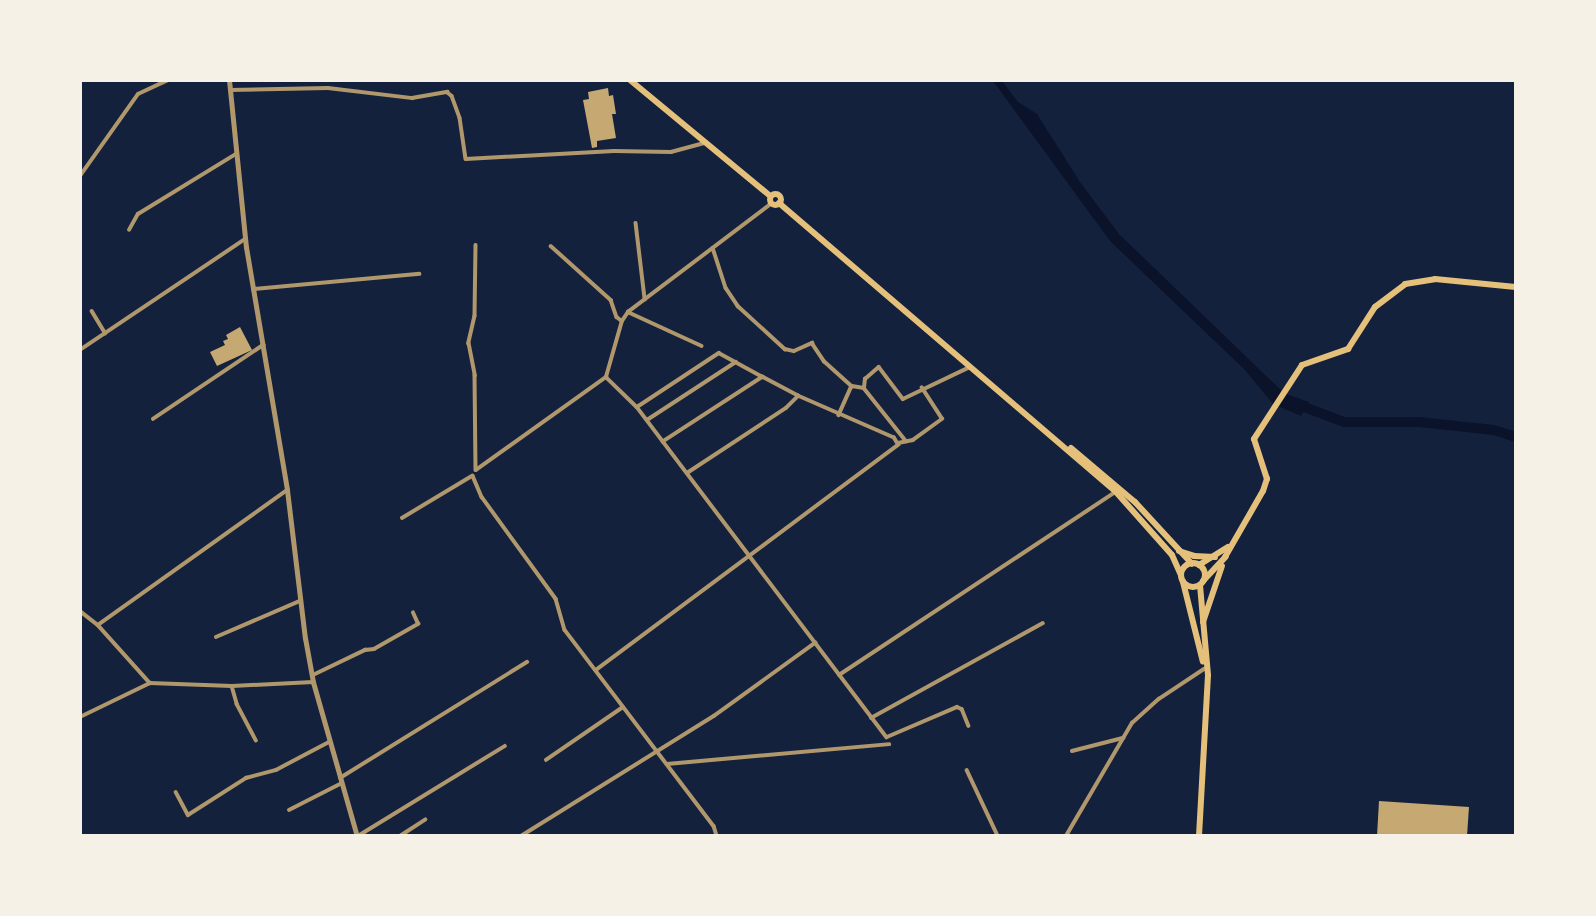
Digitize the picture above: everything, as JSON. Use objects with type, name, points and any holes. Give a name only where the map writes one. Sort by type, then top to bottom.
[{"type":"main road","points":[[631,80],[1047,430],[1120,488],[1179,551],[1205,573],[1202,583],[1207,688],[1199,835]]},
{"type":"main road","points":[[1203,624],[1225,557],[1267,479],[1254,439],[1302,365],[1348,349],[1375,307],[1405,284],[1435,279],[1516,287]]},
{"type":"main road","points":[[1047,430],[1116,492],[1172,555],[1182,579],[1207,688]]},
{"type":"main road","points":[[1182,579],[1185,566],[1217,556],[1234,540]]},
{"type":"main road","points":[[1179,551],[1194,556],[1217,556]]},
{"type":"main road","points":[[1182,579],[1189,586],[1202,583],[1225,557]]},
{"type":"street","points":[[80,176],[138,94],[168,80]]},
{"type":"street","points":[[229,80],[245,239],[287,490],[312,679],[355,835],[505,746]]},
{"type":"street","points":[[230,90],[327,88],[412,98],[447,93],[452,96],[460,118],[466,159],[614,151],[671,152],[705,142]]},
{"type":"street","points":[[129,230],[138,214],[236,154]]},
{"type":"street","points":[[402,518],[473,475],[476,470],[606,377],[622,321],[628,313],[773,201]]},
{"type":"street","points":[[636,223],[645,299]]},
{"type":"street","points":[[80,350],[245,239]]},
{"type":"street","points":[[476,245],[475,316],[469,343],[475,375],[476,470]]},
{"type":"street","points":[[551,246],[611,300],[617,317],[622,321]]},
{"type":"street","points":[[713,248],[726,288],[738,306],[785,349],[794,351],[812,343],[824,361],[852,386],[864,388],[906,441]]},
{"type":"street","points":[[253,289],[419,274]]},
{"type":"street","points":[[92,311],[106,333]]},
{"type":"street","points":[[628,313],[702,346]]},
{"type":"street","points":[[153,419],[263,345]]},
{"type":"street","points":[[637,407],[719,352],[798,396],[897,445]]},
{"type":"street","points":[[647,421],[736,362]]},
{"type":"street","points":[[864,388],[865,379],[880,367],[903,399],[971,366]]},
{"type":"street","points":[[606,377],[637,407],[887,737],[957,707],[962,709],[969,726]]},
{"type":"street","points":[[663,442],[763,377]]},
{"type":"street","points":[[839,415],[852,386]]},
{"type":"street","points":[[596,670],[897,445],[933,428],[942,419],[922,388]]},
{"type":"street","points":[[687,473],[786,408],[798,396]]},
{"type":"street","points":[[473,475],[482,497],[556,599],[558,614],[565,630],[714,826],[717,835]]},
{"type":"street","points":[[98,625],[287,490]]},
{"type":"street","points":[[839,675],[1116,492]]},
{"type":"street","points":[[216,637],[300,601]]},
{"type":"street","points":[[80,611],[98,625],[150,683]]},
{"type":"street","points":[[80,717],[150,683],[232,686],[312,679],[418,624],[413,612]]},
{"type":"street","points":[[871,718],[1043,623]]},
{"type":"street","points":[[521,835],[713,716],[815,643]]},
{"type":"street","points":[[289,810],[527,662]]},
{"type":"street","points":[[1066,835],[1123,738],[1142,713],[1204,669]]},
{"type":"street","points":[[232,686],[236,704],[256,740]]},
{"type":"street","points":[[546,760],[623,707]]},
{"type":"street","points":[[1072,751],[1123,738]]},
{"type":"street","points":[[176,792],[188,815],[246,778],[276,770],[329,742]]},
{"type":"street","points":[[667,764],[889,744]]},
{"type":"street","points":[[967,770],[998,835]]},
{"type":"street","points":[[400,835],[425,820]]},
{"type":"water","points":[[993,81],[1002,81],[1018,102],[1037,114],[1080,182],[1119,234],[1284,393],[1309,402],[1301,416],[1273,404],[1244,369],[1110,241]]},
{"type":"building","points":[[608,88],[609,96],[613,95],[616,114],[612,114],[616,138],[597,141],[597,147],[592,148],[583,100],[589,99],[588,92]]},
{"type":"building","points":[[240,327],[252,350],[217,366],[210,352],[225,345],[223,341],[228,339],[226,335]]},
{"type":"building","points":[[1379,801],[1469,807],[1467,836],[1377,836]]},
{"type":"waterway","points":[[1294,403],[1344,422],[1419,422],[1494,430],[1516,437]]}]
